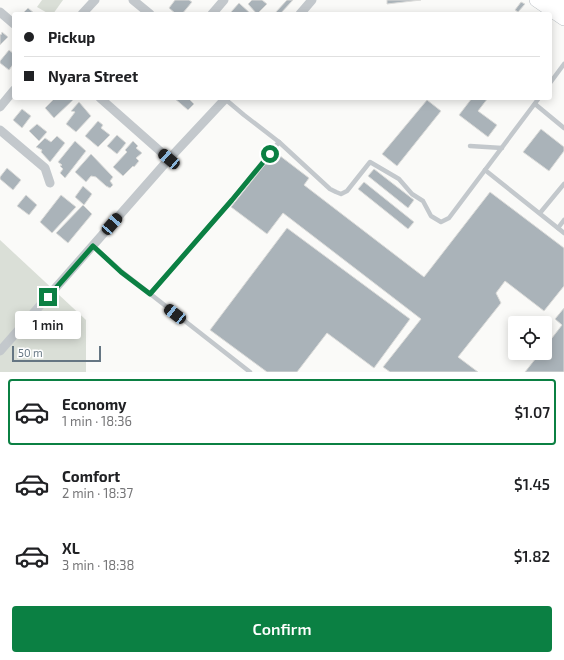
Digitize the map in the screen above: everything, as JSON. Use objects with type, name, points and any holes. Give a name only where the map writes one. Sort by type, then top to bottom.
[{"type":"street","points":[[84,12],[95,0]]},
{"type":"street","points":[[133,0],[148,12]]},
{"type":"street","points":[[214,12],[224,0]]},
{"type":"street","points":[[302,12],[312,0]]},
{"type":"street","points":[[536,0],[564,19]]},
{"type":"street","points":[[553,0],[564,8]]},
{"type":"street","points":[[0,12],[12,22]]},
{"type":"street","points":[[0,107],[12,92]]},
{"type":"street","points":[[102,100],[169,159]]},
{"type":"street","points":[[0,351],[169,159],[223,100]]},
{"type":"street","points":[[0,130],[45,168],[50,182]]},
{"type":"lane","points":[[552,80],[564,64]]},
{"type":"lane","points":[[227,100],[279,142],[330,189],[341,194],[347,191],[370,162],[399,179],[412,194],[423,201],[431,216],[441,222],[449,218],[538,100]]},
{"type":"lane","points":[[535,104],[564,128]]},
{"type":"lane","points":[[150,294],[232,200],[279,142]]},
{"type":"lane","points":[[470,146],[502,148]]},
{"type":"lane","points":[[485,170],[564,233]]},
{"type":"lane","points":[[540,213],[564,184]]},
{"type":"lane","points":[[558,228],[564,220]]},
{"type":"lane","points":[[93,246],[121,272],[250,372]]},
{"type":"shaded area","points":[[42,0],[63,0],[54,12],[46,12],[37,7]]},
{"type":"shaded area","points":[[0,240],[86,320],[86,372],[0,372]]},
{"type":"building","points":[[175,0],[189,0],[192,2],[184,12],[174,12],[169,8]]},
{"type":"building","points":[[252,0],[262,0],[267,4],[259,12],[255,12],[248,4]]},
{"type":"building","points":[[287,0],[293,0],[282,12],[276,12]]},
{"type":"building","points":[[387,0],[421,0],[387,4]]},
{"type":"building","points":[[521,2],[525,4],[518,12],[515,10]]},
{"type":"building","points":[[239,3],[249,12],[231,12]]},
{"type":"building","points":[[28,8],[33,12],[24,12]]},
{"type":"building","points":[[2,32],[8,37],[0,45],[0,34],[1,35]]},
{"type":"building","points":[[9,50],[12,52],[12,66],[9,70],[0,63]]},
{"type":"building","points":[[53,100],[73,100],[54,118],[45,108]]},
{"type":"building","points":[[176,100],[190,100],[194,104],[188,110]]},
{"type":"building","points":[[427,100],[441,111],[397,166],[382,154]]},
{"type":"building","points":[[470,100],[486,100],[478,111],[497,125],[488,137],[459,115]]},
{"type":"building","points":[[79,102],[91,116],[76,132],[66,124],[75,112],[71,111]]},
{"type":"building","points":[[22,109],[31,116],[22,128],[13,120]]},
{"type":"building","points":[[98,121],[103,125],[101,128],[110,135],[98,147],[85,136]]},
{"type":"building","points":[[37,124],[47,132],[39,141],[29,131]]},
{"type":"building","points":[[541,129],[564,147],[564,151],[549,171],[523,152]]},
{"type":"building","points":[[117,135],[126,143],[117,154],[107,146]]},
{"type":"building","points":[[57,136],[65,143],[50,162],[41,152],[42,150],[36,147],[45,138],[51,142]]},
{"type":"building","points":[[75,141],[86,151],[65,178],[60,173],[63,169],[60,166],[62,165],[58,162]]},
{"type":"building","points":[[133,141],[138,146],[136,148],[142,153],[136,158],[139,161],[123,176],[113,167],[127,152],[125,150]]},
{"type":"building","points":[[275,152],[309,178],[304,185],[424,277],[490,192],[564,248],[564,286],[544,311],[505,281],[496,293],[501,303],[458,357],[478,372],[390,372],[383,367],[421,319],[283,213],[267,234],[231,207]]},
{"type":"building","points":[[91,154],[113,177],[110,181],[113,185],[110,188],[96,177],[91,176],[86,182],[75,172]]},
{"type":"building","points":[[7,168],[21,180],[13,190],[0,179]]},
{"type":"building","points":[[374,169],[414,200],[408,208],[368,176]]},
{"type":"building","points":[[364,182],[414,222],[408,229],[358,189]]},
{"type":"building","points":[[83,186],[92,194],[84,205],[75,197]]},
{"type":"building","points":[[26,195],[37,205],[29,215],[17,206]]},
{"type":"building","points":[[61,195],[76,207],[52,233],[40,222]]},
{"type":"building","points":[[83,205],[92,214],[68,243],[56,233]]},
{"type":"building","points":[[287,228],[410,319],[374,368],[327,333],[297,372],[267,372],[210,330]]},
{"type":"building","points":[[564,308],[564,372],[525,372],[534,360],[552,360],[552,338],[562,325],[555,319]]},
{"type":"route","points":[[48,297],[93,246],[121,272],[150,294],[270,154]]}]
